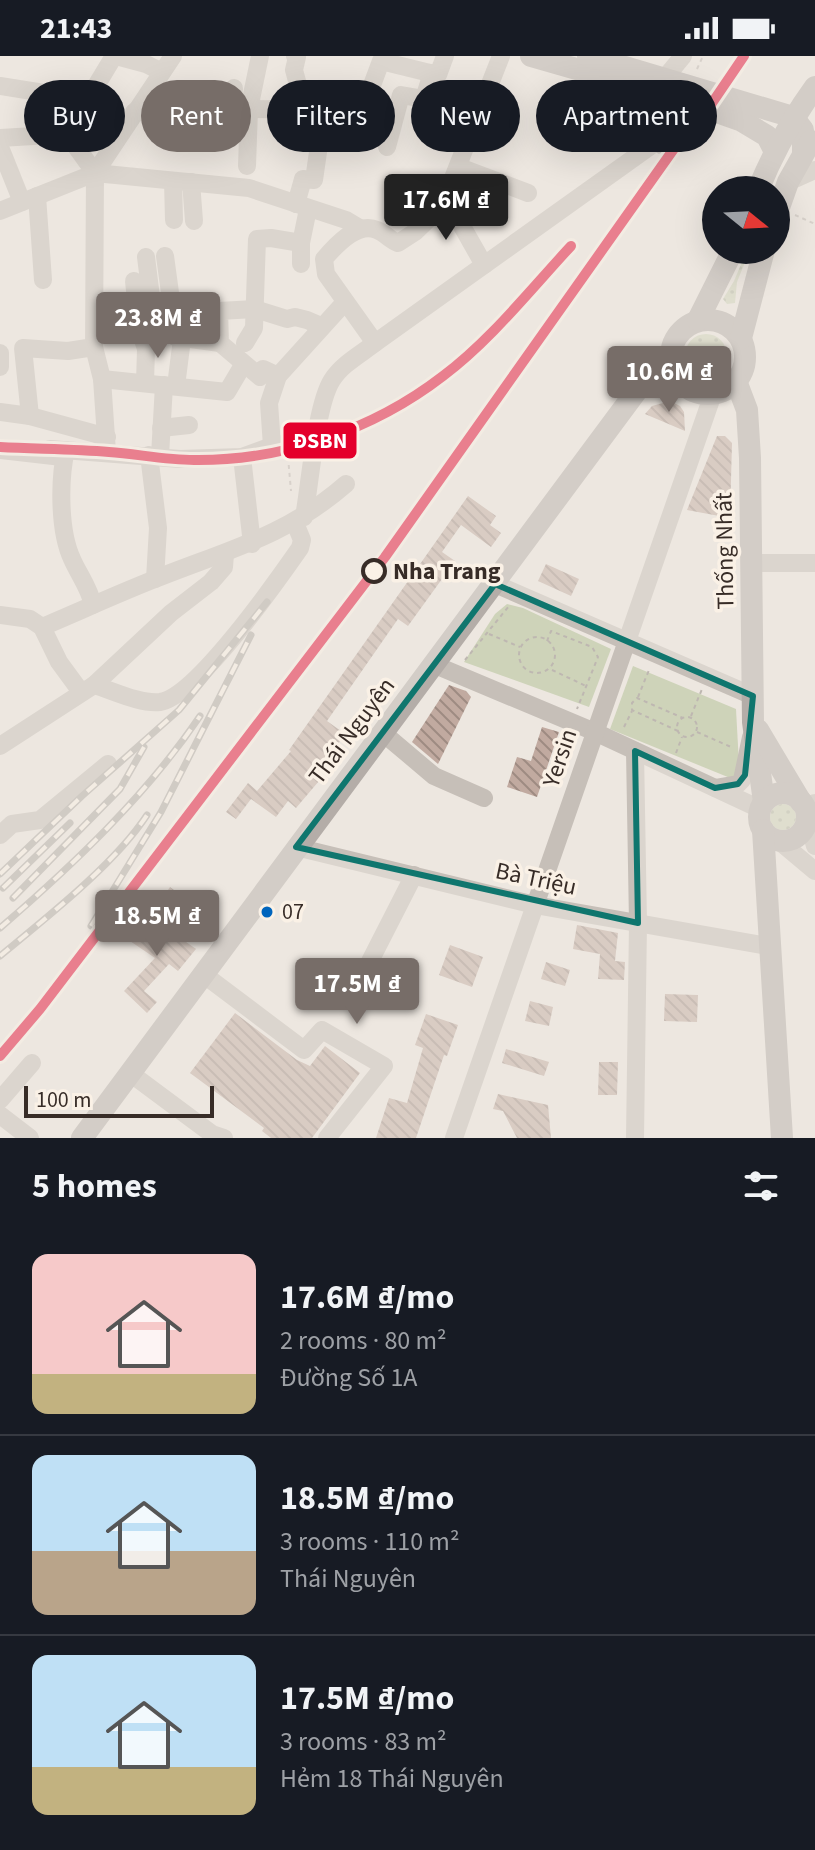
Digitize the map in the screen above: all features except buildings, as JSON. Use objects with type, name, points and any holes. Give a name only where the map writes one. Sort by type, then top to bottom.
[{"type":"main road","points":[[531,56],[644,80]]},
{"type":"main road","points":[[588,56],[655,80]]},
{"type":"main road","points":[[764,176],[793,117],[815,87]]},
{"type":"main road","points":[[717,98],[793,117],[803,130],[811,153],[790,179]]},
{"type":"main road","points":[[717,108],[758,128],[767,136],[774,150]]},
{"type":"main road","points":[[698,320],[726,264]]},
{"type":"main road","points":[[741,338],[721,321],[698,320],[685,327],[675,339],[671,362],[677,377],[688,389],[704,394],[713,394],[736,381],[744,365],[741,338],[760,264]]},
{"type":"main road","name":"Thái Nguyên","points":[[82,1138],[383,733],[445,669],[495,584],[638,389],[671,362]]},
{"type":"main road","name":"Thống Nhất","points":[[736,381],[747,410],[750,458],[753,722],[766,820],[764,875],[782,1138]]},
{"type":"main road","points":[[753,722],[807,804],[802,830],[791,839],[766,820],[769,797],[790,794],[807,804]]},
{"type":"street","points":[[100,80],[115,56],[146,64],[162,72]]},
{"type":"street","points":[[107,445],[102,379],[94,347],[95,173],[173,56]]},
{"type":"street","points":[[251,86],[260,56]]},
{"type":"street","points":[[295,56],[297,80]]},
{"type":"street","points":[[395,117],[401,95],[424,99],[445,56]]},
{"type":"street","points":[[324,259],[339,243],[367,227],[379,231],[402,250],[442,206],[501,56]]},
{"type":"street","points":[[674,80],[683,56]]},
{"type":"street","points":[[374,80],[381,61],[435,74]]},
{"type":"street","points":[[0,86],[24,90]]},
{"type":"street","points":[[134,112],[141,112]]},
{"type":"street","points":[[0,138],[24,137]]},
{"type":"street","points":[[0,147],[29,199],[43,280]]},
{"type":"street","points":[[80,152],[95,173]]},
{"type":"street","points":[[246,152],[247,166]]},
{"type":"street","points":[[319,152],[314,180],[303,179],[301,264],[311,257],[324,259]]},
{"type":"street","points":[[0,615],[30,619],[42,627],[59,662],[88,688],[146,701],[171,699],[185,690],[212,663],[300,548],[300,520],[325,395],[332,379],[375,343],[642,152]]},
{"type":"street","points":[[459,167],[528,193]]},
{"type":"street","points":[[0,211],[95,173],[249,188],[351,222],[361,229]]},
{"type":"street","points":[[174,220],[182,182]]},
{"type":"street","points":[[182,182],[194,221]]},
{"type":"street","points":[[446,198],[484,265]]},
{"type":"street","points":[[245,343],[254,328],[257,239],[301,243]]},
{"type":"street","points":[[146,349],[155,329],[156,257],[176,337],[220,343],[260,377],[263,369],[278,376]]},
{"type":"street","points":[[324,259],[326,274],[375,343]]},
{"type":"street","points":[[134,281],[139,328],[161,385],[161,428],[153,458],[158,528],[155,579]]},
{"type":"street","points":[[280,447],[269,403],[278,376],[345,302]]},
{"type":"street","points":[[220,343],[219,311],[255,309],[321,326]]},
{"type":"street","points":[[161,385],[182,339]]},
{"type":"street","points":[[30,416],[23,348],[68,351],[94,347]]},
{"type":"street","points":[[0,353],[0,367]]},
{"type":"street","points":[[102,379],[227,392],[243,365]]},
{"type":"street","name":"Yersin","points":[[454,1138],[713,394]]},
{"type":"street","points":[[0,412],[30,416],[107,445],[153,458]]},
{"type":"street","points":[[161,428],[189,425]]},
{"type":"street","points":[[0,450],[180,459],[242,457],[316,438]]},
{"type":"street","points":[[60,452],[107,445]]},
{"type":"street","points":[[60,452],[62,519],[67,547],[86,582],[93,605]]},
{"type":"street","points":[[242,457],[252,544]]},
{"type":"street","points":[[42,627],[155,579],[252,544],[300,520],[346,484]]},
{"type":"street","points":[[0,746],[88,688],[217,576],[227,560],[225,554]]},
{"type":"street","points":[[750,563],[815,563]]},
{"type":"street","points":[[495,584],[753,696]]},
{"type":"street","points":[[445,669],[595,732],[715,788],[766,820],[815,871]]},
{"type":"street","points":[[715,788],[738,784],[742,780],[753,722]]},
{"type":"street","points":[[383,733],[434,776],[484,798]]},
{"type":"street","points":[[635,751],[638,923],[635,1138]]},
{"type":"street","points":[[0,835],[12,824],[40,820],[108,764]]},
{"type":"street","points":[[807,804],[815,846]]},
{"type":"street","name":"Bà Triệu","points":[[296,847],[535,905],[768,946]]},
{"type":"street","points":[[407,997],[360,981],[414,875]]},
{"type":"street","points":[[203,974],[304,1050],[322,1030],[384,1066],[327,1138]]},
{"type":"street","points":[[0,1100],[32,1063]]},
{"type":"street","points":[[130,1073],[212,1134],[224,1138]]},
{"type":"street","points":[[0,1115],[30,1138]]},
{"type":"path","points":[[790,217],[815,224]]},
{"type":"path","points":[[280,447],[292,493]]},
{"type":"path","points":[[445,669],[487,633],[518,594]]},
{"type":"path","points":[[547,641],[551,631],[592,647],[598,657],[576,710]]},
{"type":"path","points":[[487,633],[521,648]]},
{"type":"path","points":[[534,636],[554,644],[556,656],[551,669],[541,674],[522,667],[518,655],[521,648],[524,641],[534,636]]},
{"type":"path","points":[[624,728],[655,654]]},
{"type":"path","points":[[551,669],[586,686]]},
{"type":"path","points":[[690,718],[708,677]]},
{"type":"path","points":[[637,698],[683,718],[690,718],[696,722],[696,731]]},
{"type":"path","points":[[632,710],[683,736],[690,736],[696,731]]},
{"type":"path","points":[[678,731],[677,725],[683,718]]},
{"type":"path","points":[[696,731],[748,755]]},
{"type":"path","points":[[670,767],[683,736]]},
{"type":"highlighted area","points":[[495,584],[753,696],[745,775],[738,784],[715,788],[635,751],[638,923],[296,847]]},
{"type":"green space","points":[[741,264],[744,264],[737,282],[735,303],[727,304],[723,299]]},
{"type":"green space","points":[[706,334],[721,340],[727,355],[721,370],[706,376],[691,370],[685,355],[691,340]]},
{"type":"green space","points":[[507,604],[523,608],[611,649],[589,707],[464,662],[495,614]]},
{"type":"green space","points":[[633,666],[736,709],[740,782],[610,729]]},
{"type":"green space","points":[[783,804],[792,808],[796,817],[792,826],[783,830],[774,826],[770,817],[774,808]]},
{"type":"railway","points":[[0,874],[179,710],[267,602]]},
{"type":"railway","points":[[91,926],[161,812],[251,635]]},
{"type":"railway","points":[[0,928],[54,880],[132,802],[200,716]]},
{"type":"railway","points":[[13,898],[120,789],[144,747]]},
{"type":"railway","points":[[0,956],[99,871],[147,815]]},
{"type":"railway","points":[[3,888],[70,823]]},
{"type":"transit line","name":"ĐSBN","points":[[0,1056],[40,1009],[385,557],[678,143],[708,109],[744,56]]},
{"type":"transit line","name":"ĐSBN","points":[[0,447],[194,460],[261,455],[326,439],[387,412],[443,376],[494,331],[571,246]]},
{"type":"place","name":"Nha Trang","points":[[374,571]]},
{"type":"place","name":"07","points":[[267,912]]}]
